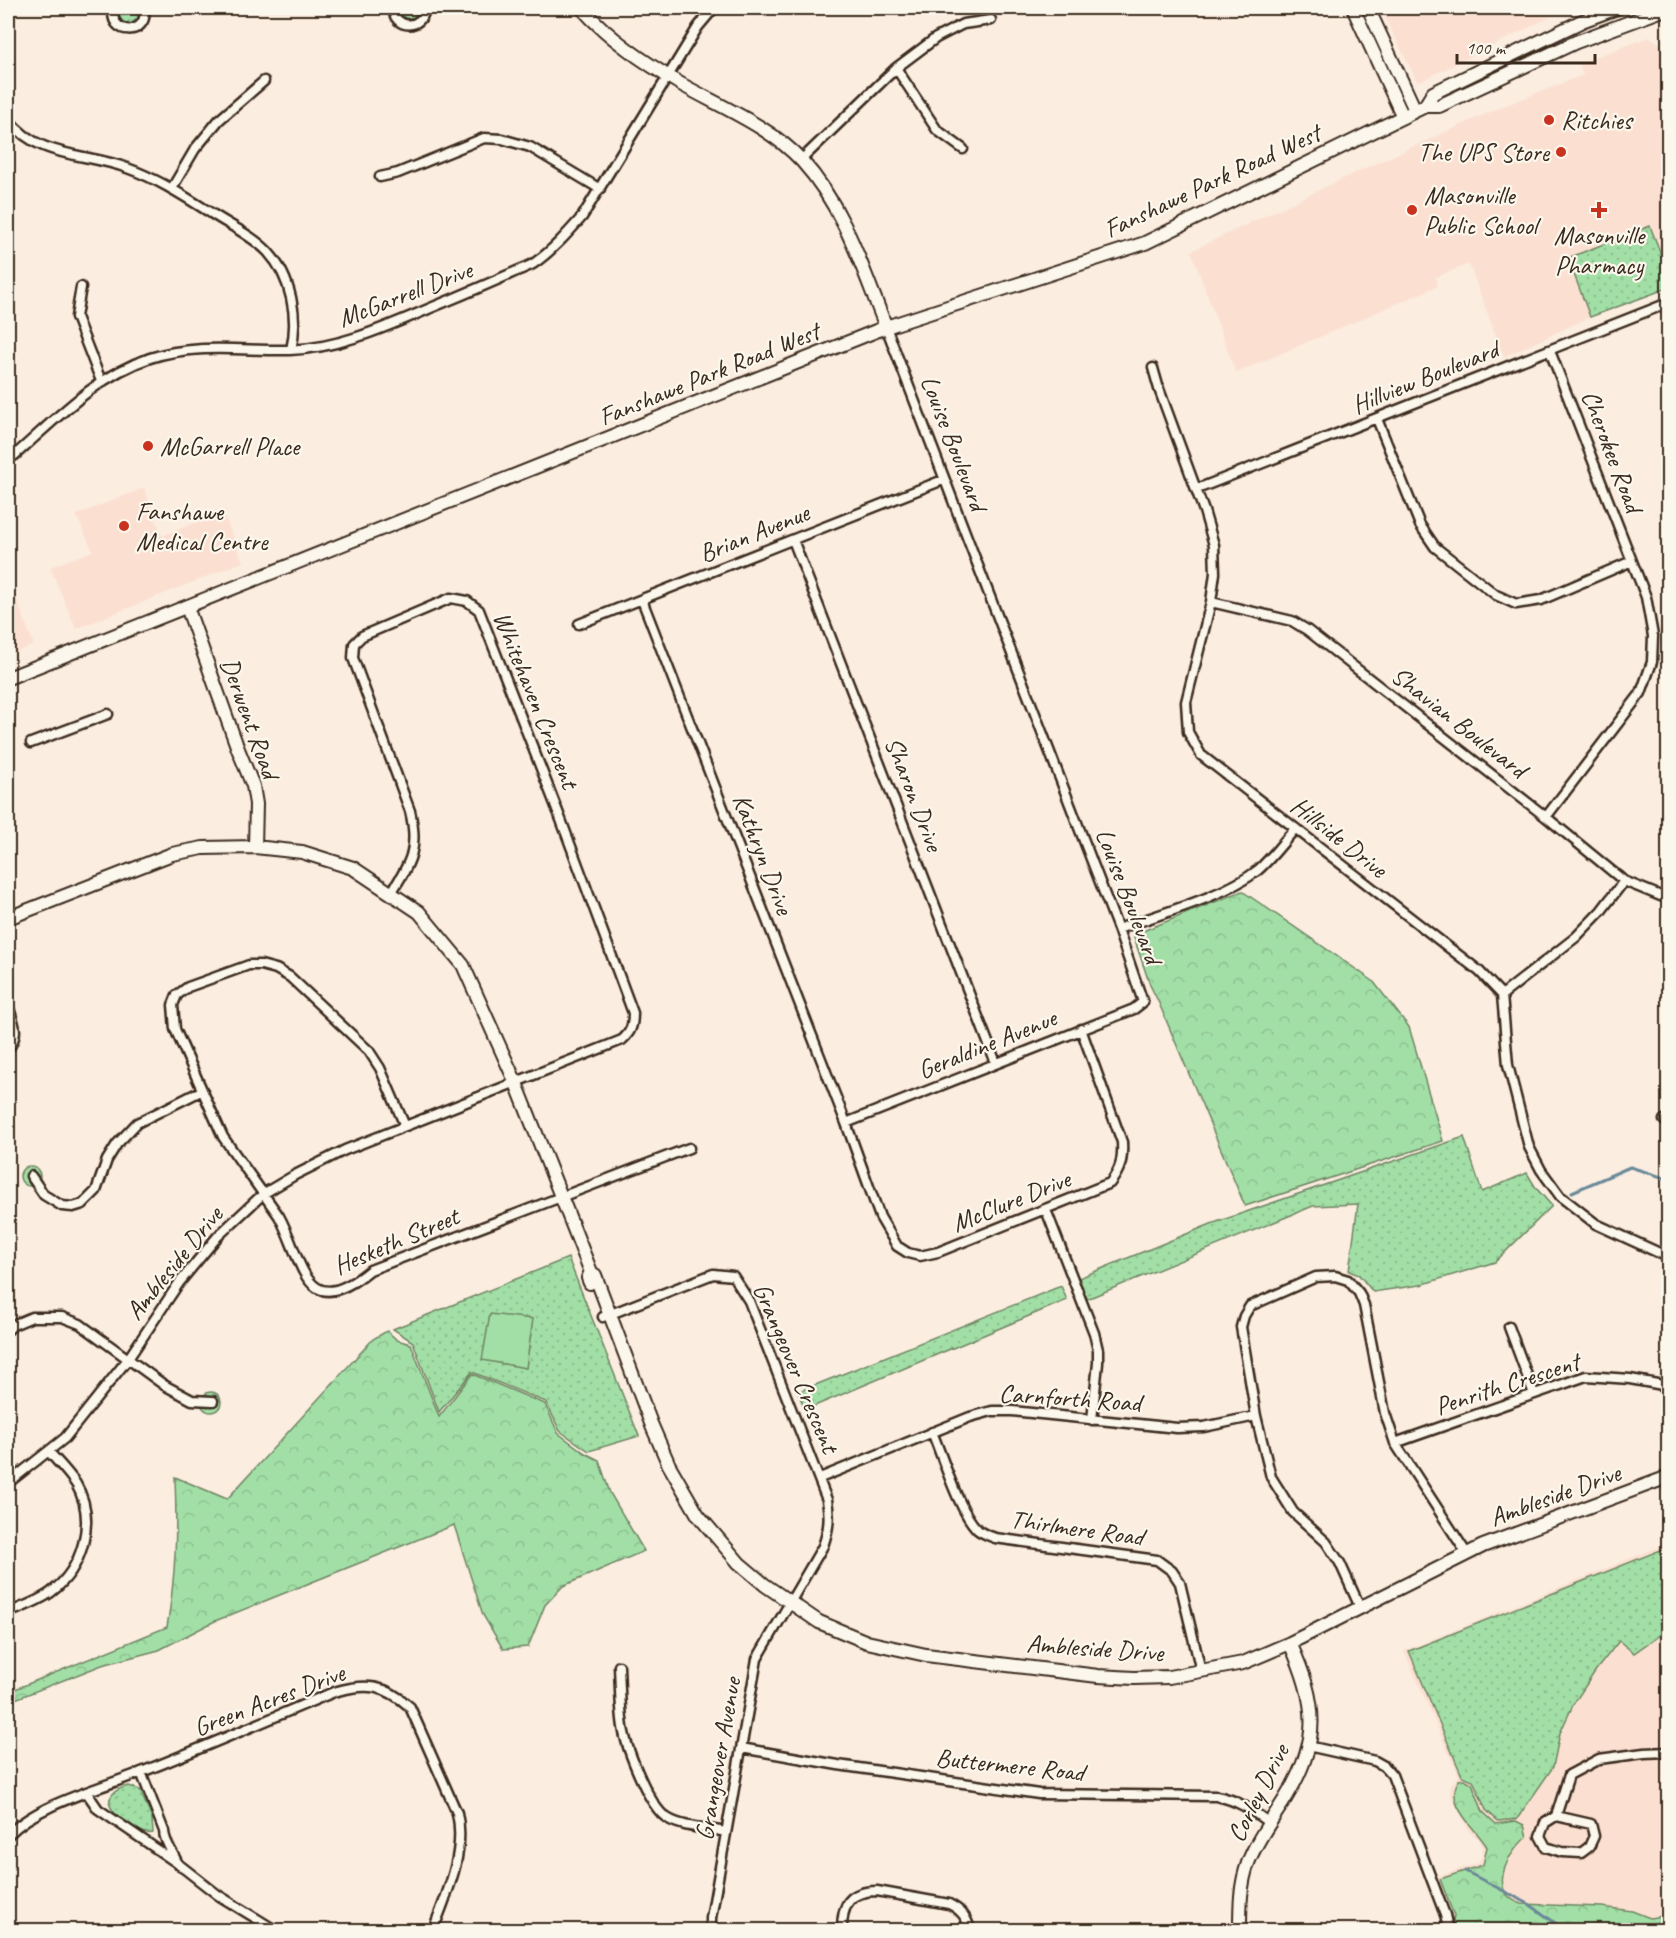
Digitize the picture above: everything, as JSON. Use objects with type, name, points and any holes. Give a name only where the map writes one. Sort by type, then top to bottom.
[{"type":"street","points":[[114,8],[112,17],[114,22],[128,30],[142,23],[144,8]]},
{"type":"street","points":[[393,8],[393,13],[399,22],[409,25],[419,22],[425,8]]},
{"type":"street","name":"Louise Boulevard","points":[[582,8],[606,32],[669,76],[744,118],[801,159],[821,185],[842,221],[886,327],[1118,929],[1143,1002]]},
{"type":"street","name":"McGarrell Drive","points":[[8,459],[101,381],[152,357],[212,348],[291,350],[339,344],[532,264],[558,244],[582,217],[698,27],[714,8]]},
{"type":"street","points":[[1353,8],[1403,117]]},
{"type":"street","points":[[1368,8],[1420,108]]},
{"type":"street","name":"Fanshawe Park Road West","points":[[8,678],[886,327],[1145,243],[1403,117],[1420,108],[1434,93],[1582,21],[1617,8]]},
{"type":"street","name":"Fanshawe Park Road West","points":[[1420,108],[1439,106],[1576,42],[1668,8]]},
{"type":"street","points":[[801,159],[896,68],[936,38],[963,24],[991,20]]},
{"type":"street","points":[[896,68],[936,130],[963,148]]},
{"type":"street","points":[[172,188],[195,149],[219,120],[264,81]]},
{"type":"street","points":[[8,119],[28,138],[50,149],[67,155],[125,167],[152,177],[266,250],[285,279],[291,298],[294,313],[291,350]]},
{"type":"street","points":[[380,177],[398,173],[484,138],[502,139],[530,147],[600,189]]},
{"type":"street","points":[[81,287],[76,316],[101,381]]},
{"type":"street","name":"Hillview Boulevard","points":[[1197,489],[1668,303]]},
{"type":"street","name":"Cherokee Road","points":[[1546,817],[1641,693],[1652,662],[1653,636],[1646,597],[1550,351]]},
{"type":"street","name":"Hillside Drive","points":[[1153,368],[1197,489],[1214,545],[1215,573],[1211,602],[1186,702],[1188,732],[1202,755],[1479,971],[1502,995]]},
{"type":"street","points":[[1377,419],[1420,525],[1435,547],[1496,595],[1516,604],[1541,600],[1632,561]]},
{"type":"street","name":"Brian Avenue","points":[[579,624],[944,480]]},
{"type":"street","name":"Sharon Drive","points":[[793,540],[996,1063]]},
{"type":"street","name":"Whitehaven Crescent","points":[[392,893],[412,858],[413,825],[410,811],[353,658],[354,644],[362,636],[450,598],[467,601],[479,610],[633,1013],[630,1034],[622,1040],[516,1083]]},
{"type":"street","name":"Kathryn Drive","points":[[642,600],[846,1123]]},
{"type":"street","name":"Shavian Boulevard","points":[[1211,602],[1292,621],[1307,630],[1624,881],[1668,898]]},
{"type":"street","name":"Derwent Road","points":[[187,607],[253,786],[256,804],[255,847]]},
{"type":"street","points":[[31,743],[108,714]]},
{"type":"street","points":[[1118,929],[1238,883],[1259,869],[1295,829]]},
{"type":"street","name":"Ambleside Drive","points":[[8,918],[172,854],[203,848],[255,847],[302,852],[353,868],[419,912],[463,965],[516,1083],[560,1198],[593,1274],[588,1278],[634,1384],[646,1424],[652,1426],[669,1465],[698,1515],[739,1563],[765,1585],[819,1622],[867,1642],[926,1655],[1098,1676],[1169,1677],[1243,1663],[1290,1643],[1483,1546],[1668,1477]]},
{"type":"street","points":[[1624,881],[1601,911],[1576,937],[1502,995],[1508,1065],[1529,1147],[1541,1170],[1560,1196],[1596,1224],[1668,1257]]},
{"type":"street","name":"Hesketh Street","points":[[405,1126],[380,1068],[369,1052],[290,977],[276,969],[249,965],[188,987],[177,995],[172,1005],[175,1029],[201,1091],[223,1137],[286,1230],[305,1277],[315,1288],[333,1291],[370,1270],[689,1148]]},
{"type":"street","name":"Geraldine Avenue","points":[[846,1123],[1134,1009],[1143,1002]]},
{"type":"street","points":[[8,1006],[16,1028],[15,1039],[8,1049]]},
{"type":"street","name":"McClure Drive","points":[[846,1123],[880,1217],[897,1246],[908,1253],[920,1256],[938,1252],[1046,1210],[1110,1183],[1118,1172],[1123,1157],[1122,1142],[1081,1029]]},
{"type":"street","name":"Ambleside Drive","points":[[8,1483],[65,1438],[128,1359],[179,1283],[218,1236],[263,1194],[345,1150],[516,1083]]},
{"type":"street","points":[[31,1176],[44,1195],[62,1206],[73,1207],[83,1204],[96,1191],[106,1160],[136,1123],[201,1091]]},
{"type":"street","points":[[1046,1210],[1087,1315],[1098,1350],[1092,1420]]},
{"type":"street","name":"Grangeover Crescent","points":[[606,1315],[713,1274],[733,1276],[749,1301],[820,1478],[829,1508],[829,1529],[823,1546],[790,1603]]},
{"type":"street","points":[[1360,1608],[1340,1563],[1330,1549],[1293,1512],[1271,1477],[1256,1416],[1241,1327],[1250,1306],[1316,1277],[1335,1276],[1348,1280],[1359,1293],[1364,1305],[1385,1413],[1395,1443],[1467,1554]]},
{"type":"street","points":[[8,1330],[13,1325],[32,1317],[62,1317],[80,1324],[164,1385],[192,1400],[213,1401]]},
{"type":"street","points":[[1509,1327],[1534,1394]]},
{"type":"street","name":"Penrith Crescent","points":[[1395,1443],[1586,1376],[1630,1379],[1668,1386]]},
{"type":"street","name":"Carnforth Road","points":[[820,1478],[970,1417],[992,1411],[1012,1411],[1178,1428],[1204,1427],[1256,1416]]},
{"type":"street","name":"Thirlmere Road","points":[[932,1432],[963,1508],[970,1521],[980,1531],[995,1538],[1149,1558],[1157,1560],[1172,1571],[1180,1583],[1201,1671]]},
{"type":"street","points":[[8,1613],[50,1593],[66,1579],[82,1551],[86,1534],[86,1516],[82,1498],[76,1484],[49,1452]]},
{"type":"street","name":"Grangeover Avenue","points":[[711,1930],[711,1918],[757,1659],[790,1603]]},
{"type":"street","name":"Corley Drive","points":[[1240,1930],[1242,1883],[1249,1862],[1259,1838],[1302,1768],[1311,1736],[1310,1694],[1290,1643]]},
{"type":"street","points":[[619,1666],[622,1726],[625,1739],[650,1800],[666,1817],[678,1823],[726,1832]]},
{"type":"street","name":"Green Acres Drive","points":[[8,1835],[20,1822],[39,1811],[141,1772],[334,1692],[351,1687],[367,1686],[383,1689],[398,1696],[410,1707],[457,1813],[460,1828],[458,1856],[434,1930]]},
{"type":"street","points":[[1308,1746],[1375,1761],[1384,1766],[1392,1775],[1445,1915],[1447,1924],[1445,1930]]},
{"type":"street","name":"Buttermere Road","points":[[741,1748],[1039,1794],[1216,1796],[1232,1799],[1269,1823]]},
{"type":"street","points":[[1556,1816],[1590,1824],[1594,1836],[1589,1847],[1581,1853],[1562,1852],[1546,1847],[1540,1836],[1545,1823],[1556,1816],[1569,1775],[1599,1760],[1668,1752]]},
{"type":"street","points":[[141,1772],[164,1831],[164,1838],[173,1850],[177,1863]]},
{"type":"street","points":[[87,1793],[98,1809],[177,1863],[218,1895],[275,1930]]},
{"type":"street","points":[[842,1930],[842,1916],[850,1900],[858,1893],[866,1892],[949,1904],[959,1909],[965,1916],[970,1930]]},
{"type":"shaded area","points":[[1380,8],[1568,8],[1417,81]]},
{"type":"shaded area","name":"Masonville Public School","points":[[1650,37],[1662,46],[1668,64],[1668,272],[1650,226],[1568,258],[1590,317],[1504,357],[1469,264],[1436,277],[1438,286],[1236,373],[1191,251],[1361,170],[1506,105],[1583,75],[1579,63]]},
{"type":"shaded area","points":[[144,488],[162,536],[223,512],[243,562],[76,629],[50,567],[93,551],[76,515]]},
{"type":"shaded area","points":[[12,583],[34,645],[8,655],[8,585]]},
{"type":"shaded area","points":[[1668,1543],[1668,1930],[1452,1930],[1454,1916],[1436,1877],[1478,1863],[1483,1848],[1479,1839],[1470,1833],[1450,1794],[1451,1785],[1459,1776],[1404,1651]]},
{"type":"green space","points":[[120,8],[138,8],[138,18],[130,24],[123,22],[119,16]]},
{"type":"green space","points":[[398,8],[420,8],[419,14],[414,19],[408,20],[401,17]]},
{"type":"green space","points":[[1650,226],[1668,272],[1668,288],[1590,317],[1568,258]]},
{"type":"green space","points":[[1242,891],[1373,981],[1409,1027],[1443,1141],[1245,1206],[1150,985],[1133,935]]},
{"type":"green space","points":[[1464,1137],[1482,1192],[1527,1173],[1536,1188],[1552,1206],[1495,1262],[1420,1285],[1373,1292],[1359,1275],[1349,1271],[1358,1204],[1313,1206],[1087,1299],[1079,1278],[1211,1224]]},
{"type":"green space","points":[[30,1166],[37,1169],[40,1176],[37,1183],[30,1186],[23,1183],[20,1176],[23,1169]]},
{"type":"green space","points":[[568,1258],[639,1436],[589,1451],[560,1431],[546,1402],[472,1372],[439,1412],[413,1342],[393,1329]]},
{"type":"green space","points":[[1061,1286],[1067,1300],[805,1410],[798,1392]]},
{"type":"green space","points":[[490,1314],[533,1319],[526,1368],[482,1360]]},
{"type":"green space","points":[[387,1331],[397,1340],[411,1344],[439,1417],[472,1374],[545,1404],[558,1433],[585,1453],[599,1460],[610,1493],[644,1551],[563,1586],[545,1605],[528,1647],[503,1649],[483,1615],[454,1525],[215,1621],[159,1650],[102,1665],[8,1702],[8,1692],[167,1627],[175,1552],[175,1477],[227,1499],[373,1339]]},
{"type":"green space","points":[[207,1392],[215,1392],[221,1398],[221,1406],[215,1412],[207,1412],[201,1406],[201,1398]]},
{"type":"green space","points":[[1668,1547],[1668,1629],[1634,1653],[1619,1641],[1574,1703],[1560,1733],[1553,1767],[1517,1819],[1498,1821],[1486,1810],[1473,1780],[1462,1776],[1409,1651]]},
{"type":"green space","points":[[1464,1779],[1472,1783],[1483,1812],[1496,1824],[1516,1821],[1524,1825],[1527,1837],[1507,1862],[1502,1882],[1511,1899],[1522,1904],[1602,1907],[1632,1911],[1650,1918],[1668,1915],[1668,1930],[1487,1930],[1452,1927],[1454,1916],[1440,1879],[1483,1865],[1487,1847],[1458,1807],[1455,1789],[1459,1780]]},
{"type":"green space","points":[[129,1786],[140,1790],[152,1819],[153,1833],[144,1832],[125,1822],[110,1806],[113,1794]]},
{"type":"waterway","points":[[1572,1192],[1630,1167],[1668,1179]]},
{"type":"waterway","points":[[1465,1871],[1529,1904],[1565,1930]]},
{"type":"place","name":"Ritchies","points":[[1549,120]]},
{"type":"place","name":"The UPS Store","points":[[1561,152]]},
{"type":"place","name":"Masonville Public School","points":[[1412,210]]},
{"type":"place","name":"Masonville Pharmacy","points":[[1599,210]]},
{"type":"place","name":"McGarrell Place","points":[[148,446]]},
{"type":"place","name":"Fanshawe Medical Centre","points":[[124,526]]}]
